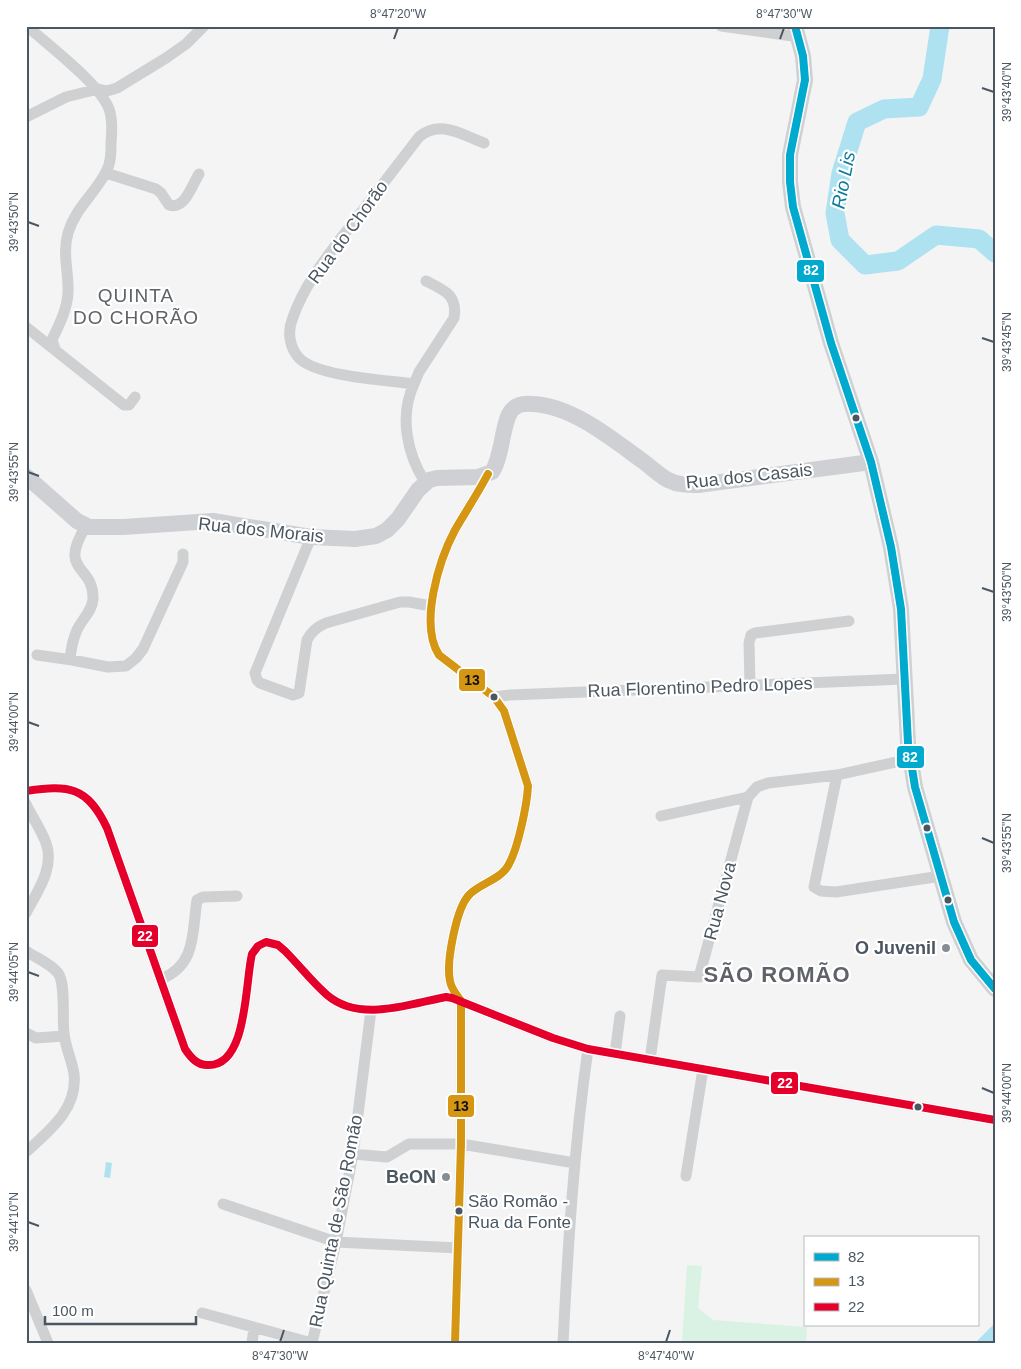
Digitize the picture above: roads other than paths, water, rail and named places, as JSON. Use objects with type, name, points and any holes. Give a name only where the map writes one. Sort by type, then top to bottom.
[{"type":"main road","points":[[797,32],[805,80],[790,155],[790,182],[793,207],[831,343],[878,485],[902,618],[907,725],[915,787],[954,922],[967,952],[995,989]]},
{"type":"main road","name":"Rua dos Casais","points":[[488,474],[492,472],[499,458],[510,412],[517,406],[528,403],[545,405],[572,414],[604,434],[663,477],[680,484],[698,485],[871,462]]},
{"type":"main road","points":[[426,482],[437,478],[478,477],[488,474]]},
{"type":"main road","points":[[26,476],[77,522],[86,526]]},
{"type":"main road","name":"Rua dos Morais","points":[[86,526],[101,528],[213,521],[311,537],[355,540],[381,534],[394,524],[418,490],[426,482]]},
{"type":"street","points":[[27,26],[98,89],[107,103],[112,118],[110,158],[106,173],[79,208],[67,236],[64,254],[68,295],[63,317],[52,340],[55,349]]},
{"type":"street","points":[[26,117],[66,97],[98,89],[107,91],[117,88],[179,48],[204,26]]},
{"type":"street","points":[[721,26],[797,32]]},
{"type":"street","name":"Rua do Chorão","points":[[414,384],[328,372],[308,364],[294,352],[290,332],[291,321],[317,270],[420,137],[429,131],[440,128],[484,143]]},
{"type":"street","points":[[106,173],[156,189],[169,205],[176,206],[184,199],[199,174]]},
{"type":"street","points":[[426,281],[450,295],[456,308],[454,318],[419,372],[408,400],[408,444],[413,461],[426,482]]},
{"type":"street","points":[[26,327],[124,404],[129,405],[135,397]]},
{"type":"street","points":[[455,1343],[460,1144],[461,1001],[451,986],[449,972],[460,910],[465,899],[472,892],[503,873],[509,866],[527,797],[526,779],[504,711],[494,697],[439,654],[433,646],[430,629],[434,589],[449,543],[488,474]]},
{"type":"street","points":[[70,660],[77,630],[90,610],[93,599],[89,580],[76,564],[75,556],[76,542],[86,526]]},
{"type":"street","points":[[311,537],[255,673],[260,683],[293,695],[299,693],[307,640],[316,628],[326,623],[400,602],[431,606]]},
{"type":"street","points":[[37,656],[70,660],[96,666],[114,668],[126,666],[143,649],[184,562],[183,554]]},
{"type":"street","points":[[750,685],[749,644],[752,635],[755,633],[849,620]]},
{"type":"street","name":"Rua Florentino Pedro Lopes","points":[[494,697],[905,679]]},
{"type":"street","points":[[661,816],[748,797],[757,787],[768,783],[837,775],[910,759]]},
{"type":"street","points":[[837,775],[814,883],[815,889],[836,892],[941,876]]},
{"type":"street","points":[[26,791],[53,788],[71,790],[88,799],[99,811],[107,828],[185,1049],[194,1061],[206,1066],[218,1064],[228,1057],[234,1046],[242,1025],[252,954],[258,946],[266,942],[278,945],[328,996],[351,1008],[371,1010],[446,997],[588,1050],[995,1120]]},
{"type":"street","name":"Rua Nova","points":[[650,1060],[662,975],[699,977],[748,797]]},
{"type":"street","points":[[26,804],[47,844],[49,864],[26,913]]},
{"type":"street","points":[[161,979],[176,972],[189,953],[197,900],[202,897],[237,896]]},
{"type":"street","points":[[26,951],[53,969],[60,978],[64,1036],[74,1074],[71,1096],[61,1118],[54,1128],[26,1152]]},
{"type":"street","name":"Rua Quinta de São Romão","points":[[312,1343],[336,1242],[353,1154],[371,1010]]},
{"type":"street","points":[[615,1054],[620,1016]]},
{"type":"street","points":[[26,1034],[36,1038],[64,1036]]},
{"type":"street","points":[[563,1343],[570,1218],[588,1050]]},
{"type":"street","points":[[686,1176],[703,1069]]},
{"type":"street","points":[[353,1154],[387,1156],[409,1144],[460,1144],[575,1163]]},
{"type":"street","points":[[222,1204],[336,1242],[458,1248]]},
{"type":"street","points":[[26,1290],[48,1343]]},
{"type":"street","points":[[202,1313],[312,1343]]},
{"type":"street","points":[[252,1343],[254,1328]]},
{"type":"water","points":[[106,1162],[112,1163],[110,1178],[104,1177]]},
{"type":"water","points":[[995,1323],[995,1343],[975,1343]]},
{"type":"waterway","name":"Rio Lis","points":[[940,26],[932,79],[919,107],[884,109],[857,122],[841,173],[835,213],[840,240],[865,265],[898,261],[936,235],[979,239],[995,253]]},
{"type":"place","name":"O Juvenil","points":[[946,948]]},
{"type":"place","name":"BeON","points":[[446,1177]]},
{"type":"place","name":"São Romão - Rua da Fonte","points":[[459,1211]]},
{"type":"district","name":"QUINTA DO CHORÃO","points":[[136,306]]},
{"type":"district","name":"SÃO ROMÃO","points":[[777,974]]}]
